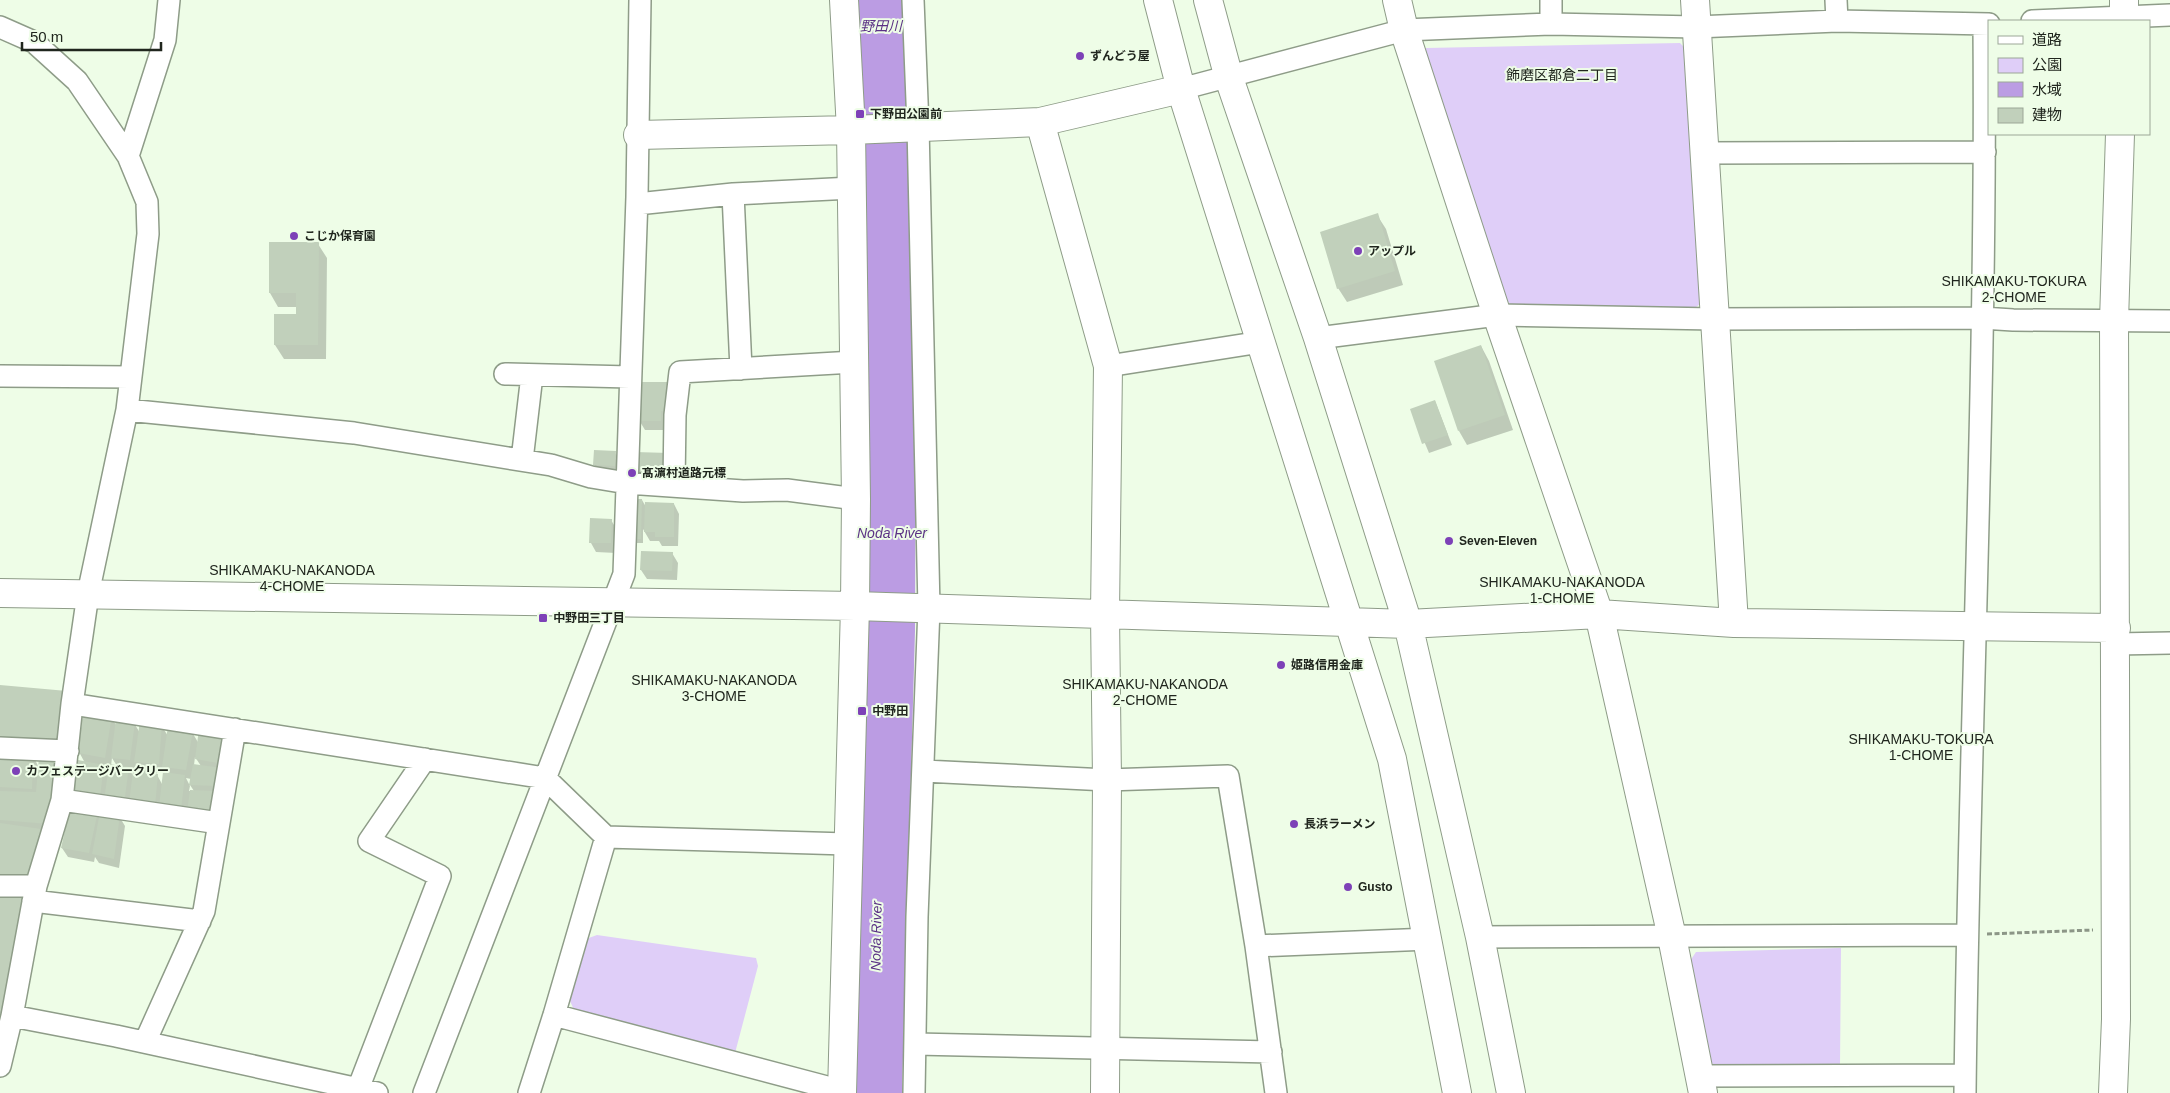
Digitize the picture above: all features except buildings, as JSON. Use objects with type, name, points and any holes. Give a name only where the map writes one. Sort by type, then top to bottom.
[{"type":"street","points":[[128,156],[165,40],[169,0]]},
{"type":"street","points":[[424,1093],[624,574],[637,204],[640,0]]},
{"type":"street","points":[[554,1015],[842,1092],[847,844],[855,606],[856,499],[851,130],[844,0]]},
{"type":"street","points":[[913,0],[918,126],[929,608],[917,917],[914,1093]]},
{"type":"street","points":[[1158,0],[1181,89],[1392,759],[1429,939],[1457,1093]]},
{"type":"street","points":[[1208,0],[1229,78],[1318,338],[1408,624],[1480,937],[1511,1093]]},
{"type":"street","points":[[638,135],[851,130],[1040,122],[1229,78],[1404,30],[1551,24],[1696,27],[1836,10],[1986,24],[1982,318],[1966,935],[1965,1084],[1701,1084],[1672,937],[1599,614],[1496,315],[1404,30],[1397,0]]},
{"type":"street","points":[[1551,0],[1551,24]]},
{"type":"street","points":[[1695,0],[1734,623]]},
{"type":"street","points":[[2044,20],[2124,13],[2170,16]]},
{"type":"street","points":[[0,27],[34,42],[78,81],[128,156],[147,202],[148,234],[126,410],[88,594],[72,704],[62,800],[34,894],[12,1016],[0,1066]]},
{"type":"street","points":[[1040,122],[1108,366],[1105,614],[1107,780],[1106,1093]]},
{"type":"street","points":[[2113,1093],[2116,1019],[2114,321],[2120,135]]},
{"type":"street","points":[[1705,154],[1985,152]]},
{"type":"street","points":[[637,204],[734,194],[852,188]]},
{"type":"street","points":[[734,194],[741,369]]},
{"type":"street","points":[[1318,338],[1496,315],[1714,319],[1982,318],[2170,321]]},
{"type":"street","points":[[1108,366],[1261,342]]},
{"type":"street","points":[[674,484],[675,415],[680,372],[854,362]]},
{"type":"street","points":[[505,374],[630,377]]},
{"type":"street","points":[[522,460],[532,375]]},
{"type":"street","points":[[0,376],[131,377]]},
{"type":"street","points":[[126,410],[354,433],[551,465],[591,477],[627,483],[674,484],[743,491],[787,490],[856,499]]},
{"type":"street","points":[[0,593],[855,606],[1408,624],[1599,614],[1734,623],[1974,626],[2116,636],[2170,643]]},
{"type":"street","points":[[72,704],[545,778],[606,837],[847,844]]},
{"type":"street","points":[[145,1042],[204,911],[235,729]]},
{"type":"street","points":[[0,748],[68,751]]},
{"type":"street","points":[[12,1016],[145,1042],[368,1091],[440,876],[369,841],[425,759]]},
{"type":"street","points":[[924,771],[1107,780],[1228,776],[1256,946],[1276,1093]]},
{"type":"street","points":[[62,800],[219,823]]},
{"type":"street","points":[[530,1093],[606,837]]},
{"type":"street","points":[[0,886],[34,894],[200,921]]},
{"type":"street","points":[[1480,937],[1966,935]]},
{"type":"street","points":[[1256,946],[1429,939]]},
{"type":"street","points":[[916,1044],[1271,1052]]},
{"type":"path","points":[[1966,935],[2116,930]]},
{"type":"green space","points":[[1680,43],[1685,48],[1700,304],[1691,311],[1514,307],[1505,299],[1423,54],[1426,48]]},
{"type":"green space","points":[[597,935],[756,958],[758,966],[735,1053],[575,1012],[570,1001],[586,939]]},
{"type":"green space","points":[[1841,948],[1840,1067],[1718,1068],[1708,1060],[1690,961],[1696,952]]},
{"type":"water","points":[[856,0],[904,0],[916,374],[915,631],[902,1093],[854,1093],[866,683],[868,546],[867,273]]},
{"type":"place","name":"ずんどう屋","points":[[1080,56]]},
{"type":"place","name":"下野田公園前","points":[[860,114]]},
{"type":"place","name":"こじか保育園","points":[[294,236]]},
{"type":"place","name":"アップル","points":[[1358,251]]},
{"type":"place","name":"髙濵村道路元標","points":[[632,473]]},
{"type":"place","name":"Seven-Eleven","points":[[1449,541]]},
{"type":"place","name":"中野田三丁目","points":[[543,618]]},
{"type":"place","name":"姫路信用金庫","points":[[1281,665]]},
{"type":"place","name":"中野田","points":[[862,711]]},
{"type":"place","name":"カフェステージバークリー","points":[[16,771]]},
{"type":"place","name":"長浜ラーメン","points":[[1294,824]]},
{"type":"place","name":"Gusto","points":[[1348,887]]},
{"type":"district","name":"飾磨区都倉二丁目","points":[[1562,75]]},
{"type":"district","name":"SHIKAMAKU-TOKURA 2-CHOME","points":[[2014,290]]},
{"type":"district","name":"SHIKAMAKU-NAKANODA 4-CHOME","points":[[292,578]]},
{"type":"district","name":"SHIKAMAKU-NAKANODA 1-CHOME","points":[[1562,590]]},
{"type":"district","name":"SHIKAMAKU-NAKANODA 3-CHOME","points":[[714,688]]},
{"type":"district","name":"SHIKAMAKU-NAKANODA 2-CHOME","points":[[1145,692]]},
{"type":"district","name":"SHIKAMAKU-TOKURA 1-CHOME","points":[[1921,748]]},
{"type":"water label","name":"野田川","points":[[881,26]]},
{"type":"water label","name":"Noda River","points":[[892,533]]},
{"type":"water label","name":"Noda River","points":[[876,936]]}]
